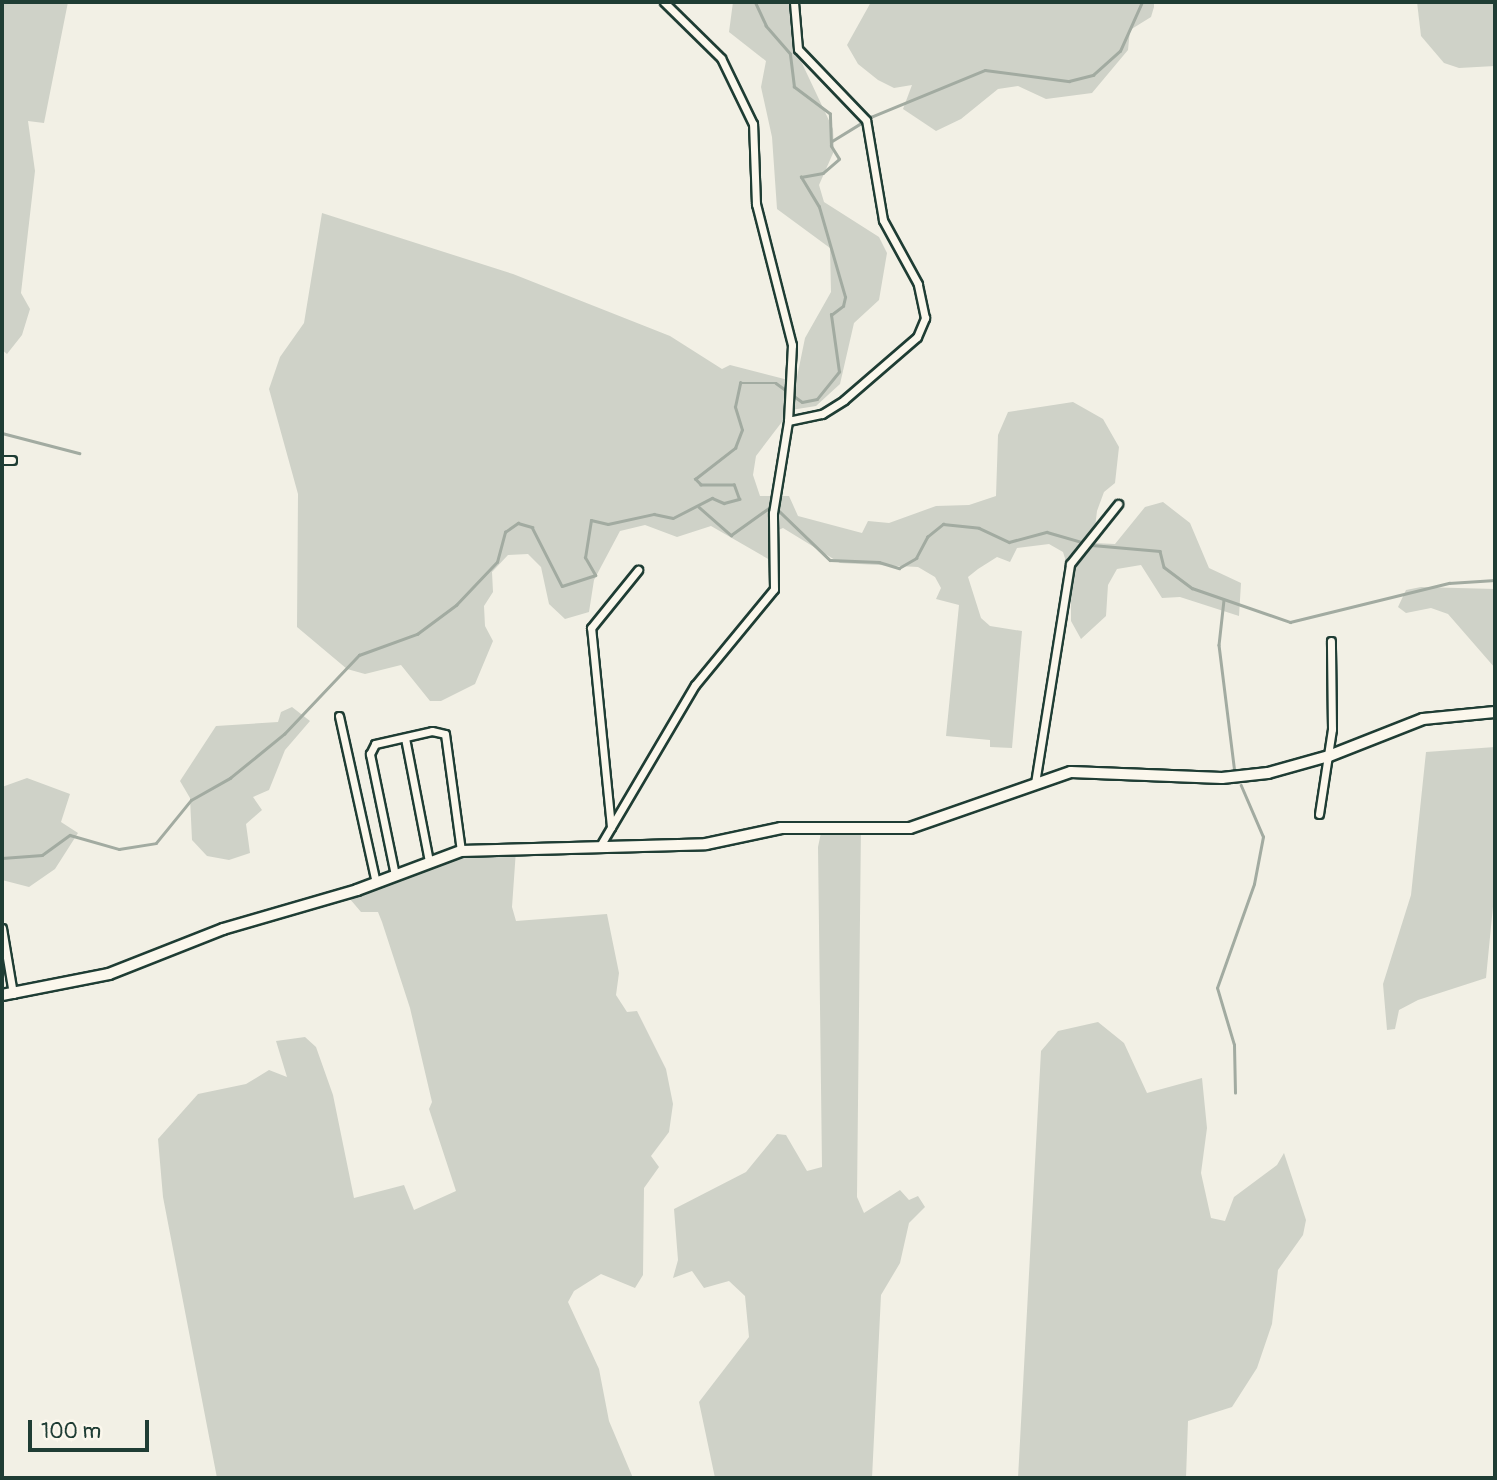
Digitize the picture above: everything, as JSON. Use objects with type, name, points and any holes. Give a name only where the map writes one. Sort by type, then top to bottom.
[{"type":"street","points":[[600,845],[695,685],[769,599],[776,582],[773,513],[788,421],[787,396],[792,345],[756,204],[753,124],[721,58],[664,2]]},
{"type":"street","points":[[788,421],[822,414],[844,400],[917,337],[925,318],[918,284],[883,220],[866,120],[798,49],[794,2]]},
{"type":"street","points":[[2,460],[12,460]]},
{"type":"street","points":[[1035,783],[1046,739],[1057,626],[1070,564],[1086,539],[1118,504]]},
{"type":"street","points":[[611,827],[591,628],[638,570]]},
{"type":"street","points":[[1320,814],[1329,756],[1331,641]]},
{"type":"street","points":[[2,928],[7,995],[109,974],[223,929],[376,883],[461,851],[706,844],[781,828],[910,828],[954,817],[1035,783],[1090,770],[1245,776],[1329,756],[1423,719],[1495,712]]},
{"type":"street","points":[[339,716],[376,883]]},
{"type":"street","points":[[395,875],[370,750],[432,731],[445,734],[461,851]]},
{"type":"street","points":[[405,738],[429,861]]},
{"type":"shaded area","points":[[2,2],[68,2],[44,123],[28,121],[35,171],[21,293],[30,309],[22,335],[7,354],[2,350]]},
{"type":"shaded area","points":[[733,2],[797,2],[800,59],[833,129],[834,151],[819,185],[824,202],[879,237],[887,253],[879,300],[854,323],[840,384],[816,406],[791,410],[756,456],[753,475],[760,496],[789,496],[798,516],[862,533],[868,521],[889,523],[936,506],[969,505],[996,496],[998,435],[1008,412],[1073,402],[1103,419],[1119,447],[1115,483],[1104,492],[1097,511],[1093,543],[1115,544],[1145,507],[1163,502],[1190,523],[1209,568],[1241,583],[1239,616],[1180,597],[1162,598],[1141,565],[1117,569],[1108,585],[1106,616],[1081,639],[1071,621],[1071,577],[1063,552],[1049,544],[1017,548],[1010,562],[997,557],[978,569],[968,577],[981,618],[990,626],[1022,631],[1012,748],[990,747],[990,740],[946,736],[959,605],[936,599],[941,588],[935,577],[918,567],[840,563],[783,528],[776,531],[770,560],[711,526],[677,537],[645,525],[620,531],[594,580],[589,612],[565,619],[549,604],[541,567],[528,554],[508,555],[492,572],[493,592],[484,606],[485,626],[493,641],[475,684],[441,701],[430,701],[401,665],[365,674],[347,669],[297,627],[298,494],[269,389],[280,357],[304,323],[322,213],[513,274],[670,336],[722,369],[730,365],[796,382],[805,338],[831,292],[830,248],[777,209],[772,137],[761,87],[766,61],[729,32]]},
{"type":"shaded area","points":[[871,2],[1154,2],[1154,7],[1151,17],[1130,30],[1128,50],[1092,93],[1046,99],[1018,86],[998,89],[961,119],[936,131],[903,109],[912,85],[894,88],[878,80],[858,64],[847,45]]},
{"type":"shaded area","points":[[1417,2],[1495,2],[1495,66],[1459,68],[1444,63],[1421,36]]},
{"type":"shaded area","points":[[1421,587],[1495,589],[1495,668],[1448,614],[1431,608],[1406,613],[1398,607],[1406,590]]},
{"type":"shaded area","points":[[292,707],[310,721],[285,750],[269,790],[253,797],[262,810],[246,824],[250,853],[229,860],[207,856],[192,840],[190,798],[180,781],[216,726],[278,722],[281,712]]},
{"type":"shaded area","points":[[1495,747],[1495,886],[1486,978],[1418,1000],[1399,1010],[1395,1029],[1387,1030],[1383,984],[1411,895],[1426,752]]},
{"type":"shaded area","points":[[27,778],[70,794],[61,822],[78,833],[55,869],[29,887],[2,880],[2,787]]},
{"type":"shaded area","points":[[823,823],[861,825],[857,1197],[864,1213],[900,1190],[909,1200],[918,1196],[925,1207],[909,1223],[900,1263],[881,1295],[872,1478],[715,1478],[699,1402],[749,1337],[745,1296],[729,1281],[704,1288],[692,1271],[673,1278],[678,1260],[674,1209],[746,1172],[777,1134],[786,1135],[807,1171],[822,1167],[818,847]]},
{"type":"shaded area","points":[[516,850],[512,907],[516,921],[607,914],[619,973],[616,995],[627,1012],[637,1011],[666,1069],[673,1104],[669,1132],[651,1156],[659,1167],[644,1188],[643,1275],[635,1288],[601,1274],[574,1291],[568,1302],[599,1369],[609,1421],[633,1478],[217,1478],[163,1197],[158,1139],[198,1094],[246,1084],[269,1070],[287,1077],[276,1041],[305,1037],[316,1047],[333,1095],[354,1198],[404,1185],[414,1210],[456,1191],[429,1109],[432,1102],[410,1008],[382,922],[378,912],[361,912],[344,892],[461,853]]},
{"type":"shaded area","points":[[1098,1022],[1124,1043],[1147,1093],[1202,1078],[1207,1128],[1201,1173],[1211,1218],[1225,1221],[1234,1197],[1277,1165],[1284,1153],[1306,1220],[1303,1235],[1278,1270],[1272,1324],[1257,1368],[1232,1407],[1188,1421],[1186,1478],[1018,1478],[1041,1051],[1058,1031]]},
{"type":"waterway","points":[[2,858],[42,855],[70,835],[119,849],[156,843],[191,800],[230,778],[284,734],[359,655],[417,634],[456,605],[497,562],[505,532],[518,523],[532,527],[562,586],[595,575],[585,558],[591,520],[608,524],[654,514],[673,518],[712,498],[724,503],[739,499],[734,485],[701,485],[695,479],[735,448],[742,430],[735,407],[740,383],[776,383],[802,402],[817,399],[839,372],[831,315],[843,306],[845,297],[819,207],[801,177],[823,173],[839,159],[831,146],[830,114],[794,87],[790,54],[766,26],[755,2]]},
{"type":"waterway","points":[[832,141],[871,117],[985,70],[1069,81],[1093,75],[1120,51],[1142,2]]},
{"type":"waterway","points":[[2,433],[79,453]]},
{"type":"waterway","points":[[699,507],[731,535],[773,505],[830,560],[879,562],[899,568],[916,558],[927,537],[943,524],[979,528],[1009,542],[1047,532],[1092,545],[1160,551],[1164,567],[1192,588],[1290,622],[1449,583],[1495,580]]},
{"type":"waterway","points":[[1224,600],[1219,645],[1235,773]]},
{"type":"waterway","points":[[1235,1093],[1234,1045],[1217,988],[1254,884],[1263,837],[1241,786]]}]
